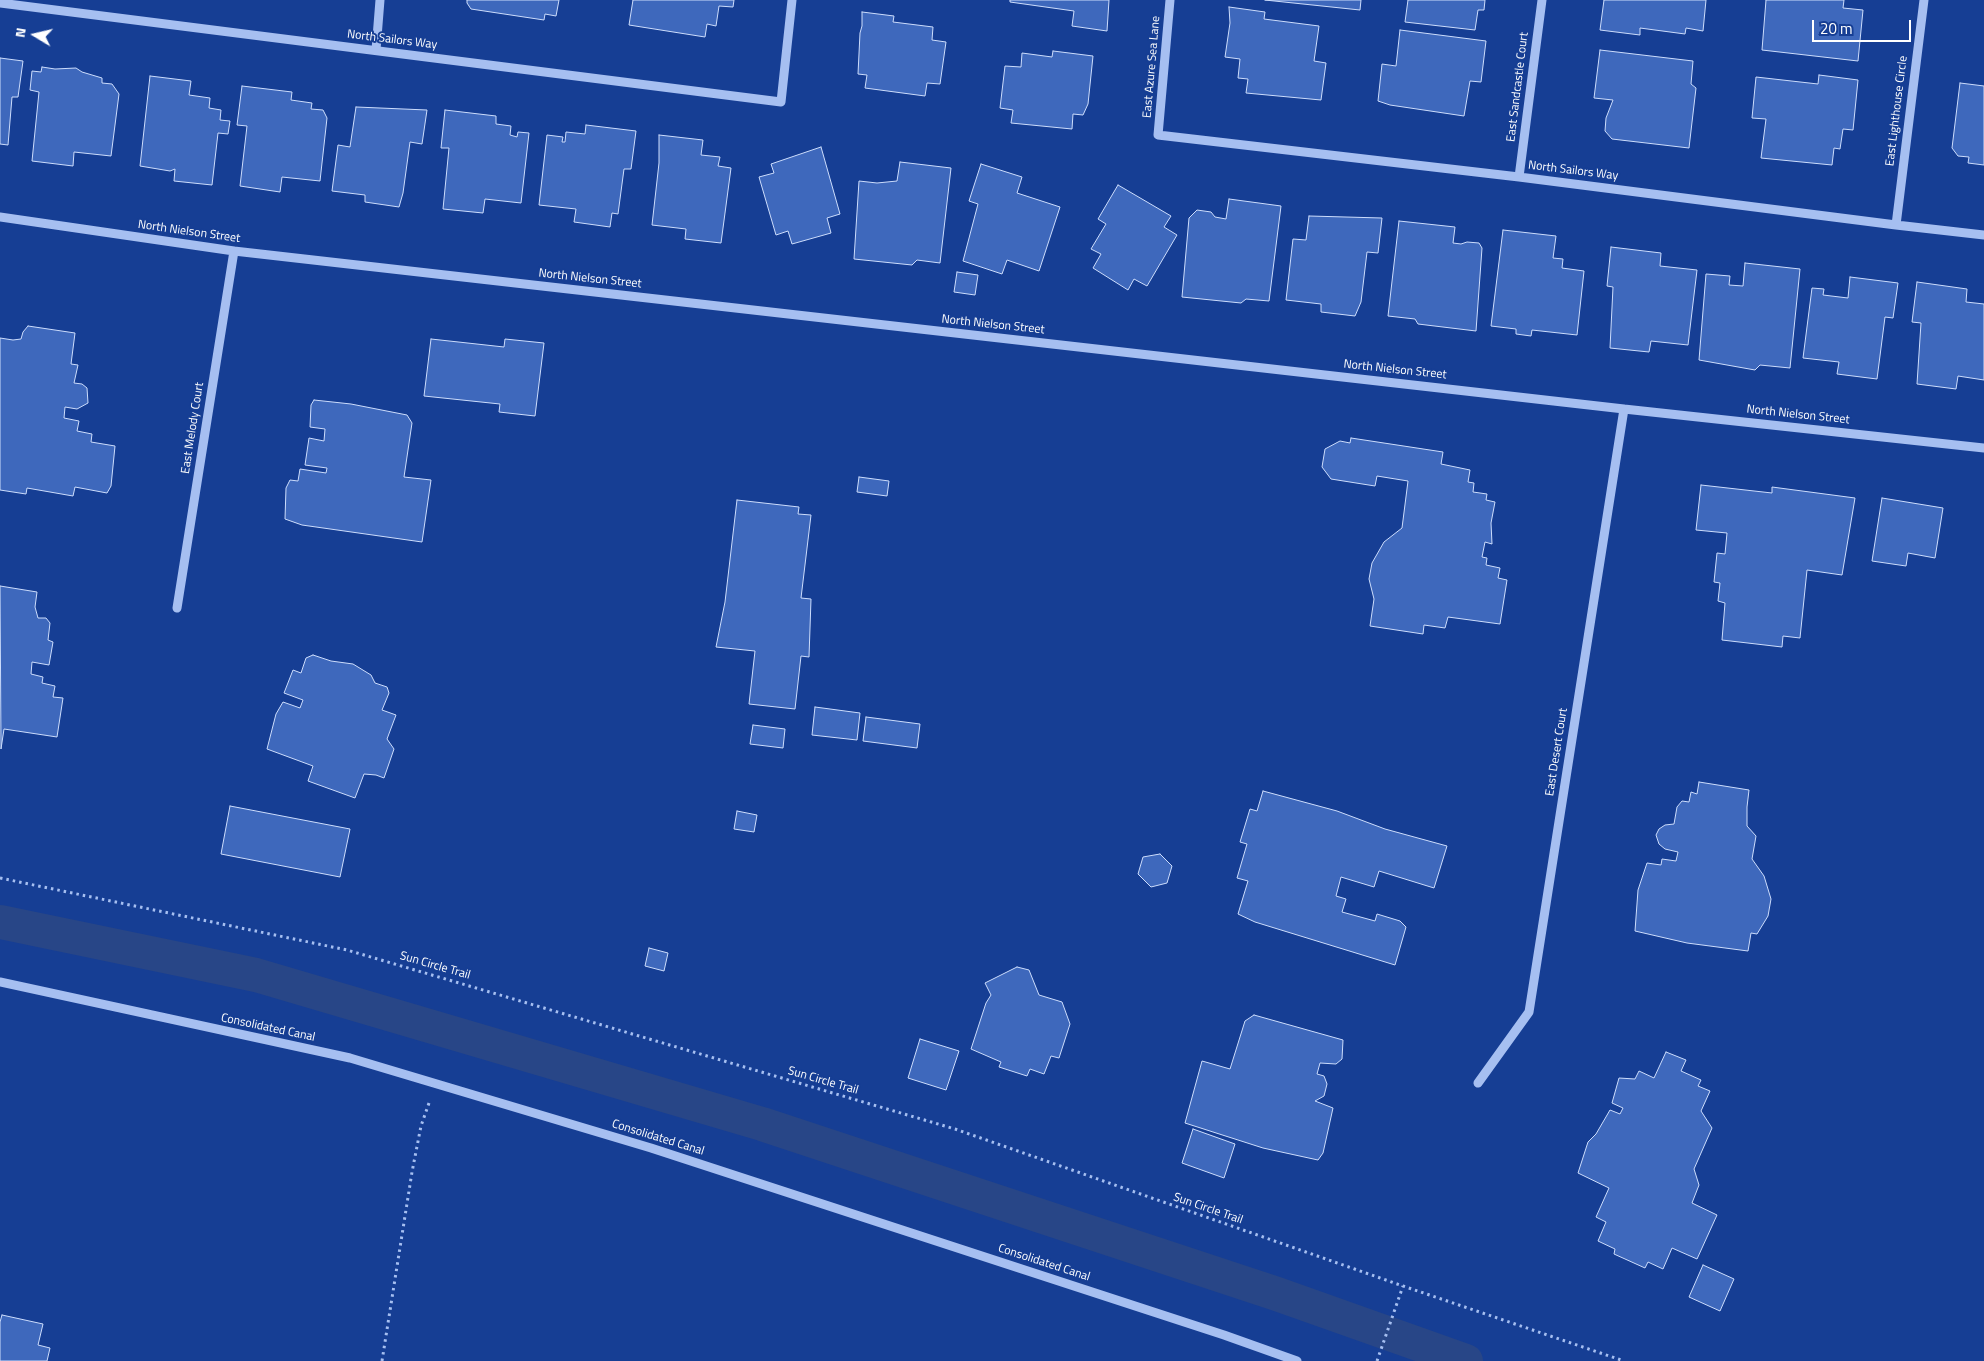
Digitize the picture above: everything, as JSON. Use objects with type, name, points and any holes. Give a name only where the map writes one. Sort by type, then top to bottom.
[{"type":"street","points":[[376,50],[380,0]]},
{"type":"street","name":"North Sailors Way","points":[[0,2],[782,102],[792,0]]},
{"type":"street","name":"East Azure Sea Lane","points":[[1158,135],[1170,0]]},
{"type":"street","name":"East Sandcastle Court","points":[[1519,177],[1542,0]]},
{"type":"street","name":"East Lighthouse Circle","points":[[1896,225],[1924,0]]},
{"type":"street","name":"North Sailors Way","points":[[1158,135],[1519,177],[1984,235]]},
{"type":"street","name":"North Nielson Street","points":[[0,217],[234,251],[1624,409],[1984,448]]},
{"type":"street","name":"East Melody Court","points":[[178,608],[234,251]]},
{"type":"street","name":"East Desert Court","points":[[1478,1083],[1529,1012],[1624,409]]},
{"type":"street","name":"Consolidated Canal","points":[[0,982],[350,1058],[660,1151],[1214,1332],[1297,1361]]},
{"type":"path","name":"Sun Circle Trail","points":[[0,878],[366,955],[954,1129],[1624,1361]]},
{"type":"path","points":[[382,1361],[412,1172],[421,1126],[435,1083]]},
{"type":"path","points":[[1377,1361],[1403,1286]]},
{"type":"building","points":[[467,0],[559,0],[556,16],[545,14],[544,20],[471,9]]},
{"type":"building","points":[[633,0],[734,0],[733,7],[719,6],[716,26],[707,24],[705,37],[629,25]]},
{"type":"building","points":[[1010,0],[1109,0],[1107,31],[1072,26],[1074,11],[1010,2]]},
{"type":"building","points":[[1265,0],[1361,0],[1360,10]]},
{"type":"building","points":[[1408,0],[1485,0],[1484,10],[1478,10],[1475,30],[1405,22]]},
{"type":"building","points":[[1604,0],[1706,0],[1703,31],[1686,28],[1685,34],[1640,28],[1640,35],[1600,30]]},
{"type":"building","points":[[1766,0],[1844,0],[1843,8],[1863,10],[1858,61],[1762,50]]},
{"type":"building","points":[[1229,7],[1265,12],[1264,19],[1319,26],[1314,61],[1326,63],[1321,100],[1246,93],[1248,79],[1238,78],[1240,59],[1225,57],[1230,23]]},
{"type":"building","points":[[862,12],[894,16],[893,22],[933,27],[932,40],[946,42],[940,84],[927,83],[925,96],[865,88],[867,75],[858,74]]},
{"type":"building","points":[[1400,30],[1486,41],[1481,82],[1470,81],[1464,116],[1390,105],[1378,101],[1382,64],[1396,66]]},
{"type":"building","points":[[1600,50],[1693,61],[1691,84],[1696,88],[1689,148],[1612,139],[1605,131],[1606,118],[1613,100],[1594,98]]},
{"type":"building","points":[[1053,51],[1093,56],[1088,104],[1083,115],[1073,114],[1072,129],[1011,123],[1013,110],[1000,108],[1005,66],[1021,67],[1022,53],[1052,57]]},
{"type":"building","points":[[0,58],[23,61],[18,97],[12,97],[8,145],[0,144]]},
{"type":"building","points":[[42,67],[55,69],[76,68],[82,72],[102,78],[102,83],[112,84],[119,94],[111,156],[74,152],[73,166],[32,161],[39,92],[30,90],[32,71],[41,72]]},
{"type":"building","points":[[1819,75],[1858,80],[1853,130],[1843,129],[1840,149],[1834,148],[1832,165],[1761,158],[1766,119],[1752,118],[1756,77],[1818,84]]},
{"type":"building","points":[[150,76],[191,81],[189,95],[210,98],[209,108],[221,110],[220,120],[230,121],[228,134],[218,133],[212,185],[174,181],[175,169],[170,171],[140,166]]},
{"type":"building","points":[[1960,83],[1984,86],[1984,165],[1968,163],[1969,157],[1958,156],[1952,148]]},
{"type":"building","points":[[242,86],[292,92],[291,100],[312,103],[311,109],[323,110],[327,118],[320,181],[282,177],[280,192],[240,186],[247,126],[237,125]]},
{"type":"building","points":[[356,107],[427,110],[422,144],[410,142],[403,193],[399,207],[365,202],[365,195],[332,191],[338,145],[350,147]]},
{"type":"building","points":[[445,110],[496,116],[496,124],[511,126],[510,135],[517,137],[518,132],[529,133],[521,203],[485,199],[483,213],[443,209],[449,148],[441,148]]},
{"type":"building","points":[[586,125],[636,131],[631,169],[624,169],[618,214],[612,213],[610,227],[574,222],[576,209],[539,205],[547,135],[563,137],[562,142],[565,142],[566,132],[585,134]]},
{"type":"building","points":[[659,135],[703,140],[701,155],[720,157],[718,166],[731,168],[721,243],[685,239],[686,229],[652,225],[659,163]]},
{"type":"building","points":[[821,147],[840,214],[827,218],[831,233],[792,244],[788,231],[776,235],[759,177],[774,173],[771,164]]},
{"type":"building","points":[[900,162],[951,168],[940,263],[917,260],[912,265],[854,259],[859,181],[877,183],[897,181]]},
{"type":"building","points":[[981,164],[1022,177],[1017,193],[1060,207],[1039,271],[1007,260],[1002,274],[963,261],[978,204],[969,201]]},
{"type":"building","points":[[1118,185],[1171,216],[1164,227],[1177,235],[1147,286],[1134,279],[1128,290],[1093,268],[1101,254],[1091,249],[1106,224],[1098,219]]},
{"type":"building","points":[[1229,199],[1281,206],[1269,301],[1246,299],[1241,303],[1182,297],[1189,218],[1197,210],[1211,212],[1215,217],[1226,219]]},
{"type":"building","points":[[1309,216],[1382,218],[1378,253],[1367,252],[1361,302],[1355,316],[1321,312],[1321,304],[1286,300],[1293,239],[1306,240]]},
{"type":"building","points":[[1399,221],[1455,227],[1453,243],[1479,243],[1482,248],[1476,331],[1418,324],[1415,319],[1388,316]]},
{"type":"building","points":[[1503,230],[1556,236],[1553,258],[1563,259],[1562,268],[1584,271],[1577,335],[1532,330],[1531,336],[1516,334],[1516,329],[1491,326]]},
{"type":"building","points":[[1611,247],[1661,253],[1660,266],[1697,270],[1688,345],[1651,341],[1649,352],[1610,348],[1613,287],[1607,286]]},
{"type":"building","points":[[1745,263],[1800,269],[1790,368],[1760,365],[1755,370],[1699,360],[1706,274],[1730,276],[1729,285],[1743,286]]},
{"type":"building","points":[[957,272],[978,275],[975,295],[954,292]]},
{"type":"building","points":[[1850,277],[1898,283],[1893,318],[1885,317],[1877,379],[1837,374],[1839,362],[1803,358],[1812,288],[1824,289],[1823,295],[1848,298]]},
{"type":"building","points":[[1917,282],[1967,289],[1966,302],[1984,304],[1984,380],[1958,376],[1956,389],[1917,384],[1921,323],[1912,322]]},
{"type":"building","points":[[28,326],[75,333],[71,364],[78,365],[74,383],[82,384],[87,388],[88,403],[77,409],[65,407],[64,418],[79,421],[77,431],[92,434],[91,442],[115,446],[111,486],[107,493],[75,487],[73,496],[27,488],[26,494],[0,490],[0,338],[21,339],[23,332]]},
{"type":"building","points":[[431,339],[504,347],[505,339],[544,343],[535,416],[499,412],[500,404],[424,396]]},
{"type":"building","points":[[314,400],[351,404],[407,415],[412,423],[404,477],[431,480],[422,542],[302,525],[285,519],[286,488],[290,480],[298,481],[300,469],[326,473],[327,468],[305,465],[309,438],[324,441],[325,429],[310,427],[311,405]]},
{"type":"building","points":[[1351,438],[1443,452],[1441,464],[1470,470],[1468,482],[1474,483],[1473,492],[1487,494],[1486,500],[1495,502],[1491,523],[1492,544],[1485,542],[1482,557],[1487,558],[1486,565],[1500,568],[1498,578],[1507,580],[1500,624],[1448,617],[1445,628],[1424,625],[1423,634],[1370,626],[1374,599],[1369,579],[1372,563],[1384,542],[1402,528],[1408,481],[1377,476],[1375,486],[1331,479],[1322,467],[1325,449],[1340,441],[1350,443]]},
{"type":"building","points":[[859,477],[889,481],[887,496],[857,492]]},
{"type":"building","points":[[1701,485],[1772,493],[1772,487],[1855,498],[1842,575],[1807,570],[1800,638],[1783,636],[1782,647],[1722,640],[1725,603],[1718,601],[1720,583],[1714,582],[1717,553],[1725,554],[1727,533],[1696,530]]},
{"type":"building","points":[[1882,498],[1943,508],[1935,558],[1908,553],[1906,566],[1872,561]]},
{"type":"building","points":[[737,500],[799,507],[798,514],[811,515],[801,598],[811,599],[809,657],[801,656],[795,709],[749,704],[755,651],[716,647],[725,602]]},
{"type":"building","points":[[0,586],[37,592],[35,607],[38,618],[46,618],[50,623],[48,640],[53,642],[49,665],[32,662],[31,674],[43,677],[42,683],[55,686],[53,697],[63,698],[57,737],[4,729],[1,749]]},
{"type":"building","points":[[313,655],[331,661],[353,664],[371,675],[375,683],[387,687],[389,693],[382,710],[396,715],[387,739],[394,749],[384,778],[364,774],[355,798],[308,781],[313,766],[267,749],[276,714],[283,702],[300,708],[303,700],[284,693],[293,670],[301,673],[306,658]]},
{"type":"building","points":[[815,707],[860,713],[857,740],[812,735]]},
{"type":"building","points":[[866,717],[920,724],[917,748],[863,741]]},
{"type":"building","points":[[753,725],[785,729],[783,748],[750,744]]},
{"type":"building","points":[[1699,782],[1749,790],[1747,826],[1756,836],[1752,859],[1764,876],[1771,899],[1768,916],[1757,934],[1751,933],[1748,951],[1687,943],[1635,931],[1638,890],[1647,863],[1661,865],[1662,859],[1676,861],[1678,852],[1665,849],[1659,844],[1656,835],[1659,829],[1665,825],[1674,824],[1677,807],[1682,801],[1689,802],[1691,792],[1697,794]]},
{"type":"building","points":[[1263,791],[1337,811],[1385,829],[1447,846],[1434,888],[1379,871],[1374,887],[1341,877],[1336,896],[1346,899],[1342,912],[1375,921],[1377,914],[1400,921],[1406,927],[1395,965],[1255,922],[1238,914],[1248,881],[1237,878],[1247,844],[1240,842],[1250,809],[1257,811]]},
{"type":"building","points":[[230,806],[350,829],[340,877],[221,854]]},
{"type":"building","points":[[737,811],[757,815],[754,832],[734,829]]},
{"type":"building","points":[[1160,854],[1172,866],[1167,883],[1151,887],[1138,874],[1143,857]]},
{"type":"building","points":[[649,948],[668,953],[664,971],[645,966]]},
{"type":"building","points":[[1017,967],[1029,970],[1039,995],[1062,1002],[1070,1024],[1059,1058],[1051,1056],[1044,1074],[1030,1069],[1027,1076],[999,1067],[1001,1062],[971,1049],[986,1003],[991,995],[985,983]]},
{"type":"building","points":[[1254,1015],[1343,1040],[1342,1059],[1336,1064],[1320,1063],[1317,1074],[1324,1076],[1327,1084],[1324,1096],[1315,1101],[1333,1108],[1323,1153],[1318,1160],[1263,1148],[1185,1123],[1202,1061],[1230,1069],[1245,1021]]},
{"type":"building","points":[[920,1039],[959,1051],[946,1090],[908,1078]]},
{"type":"building","points":[[1666,1052],[1686,1060],[1681,1071],[1701,1080],[1698,1086],[1710,1091],[1701,1111],[1712,1128],[1694,1169],[1699,1185],[1692,1203],[1717,1215],[1697,1259],[1672,1248],[1663,1269],[1648,1262],[1645,1268],[1614,1254],[1615,1249],[1598,1241],[1606,1222],[1596,1217],[1609,1188],[1578,1173],[1588,1142],[1596,1134],[1610,1110],[1620,1114],[1623,1108],[1612,1103],[1619,1078],[1635,1079],[1639,1071],[1654,1078]]},
{"type":"building","points":[[1193,1129],[1235,1144],[1224,1178],[1182,1163]]},
{"type":"building","points":[[1703,1265],[1734,1279],[1720,1311],[1689,1297]]},
{"type":"building","points":[[2,1315],[43,1324],[38,1345],[50,1348],[47,1361],[0,1361],[0,1322]]},
{"type":"waterway","points":[[0,922],[256,975],[762,1124],[1277,1294],[1466,1361]]}]
